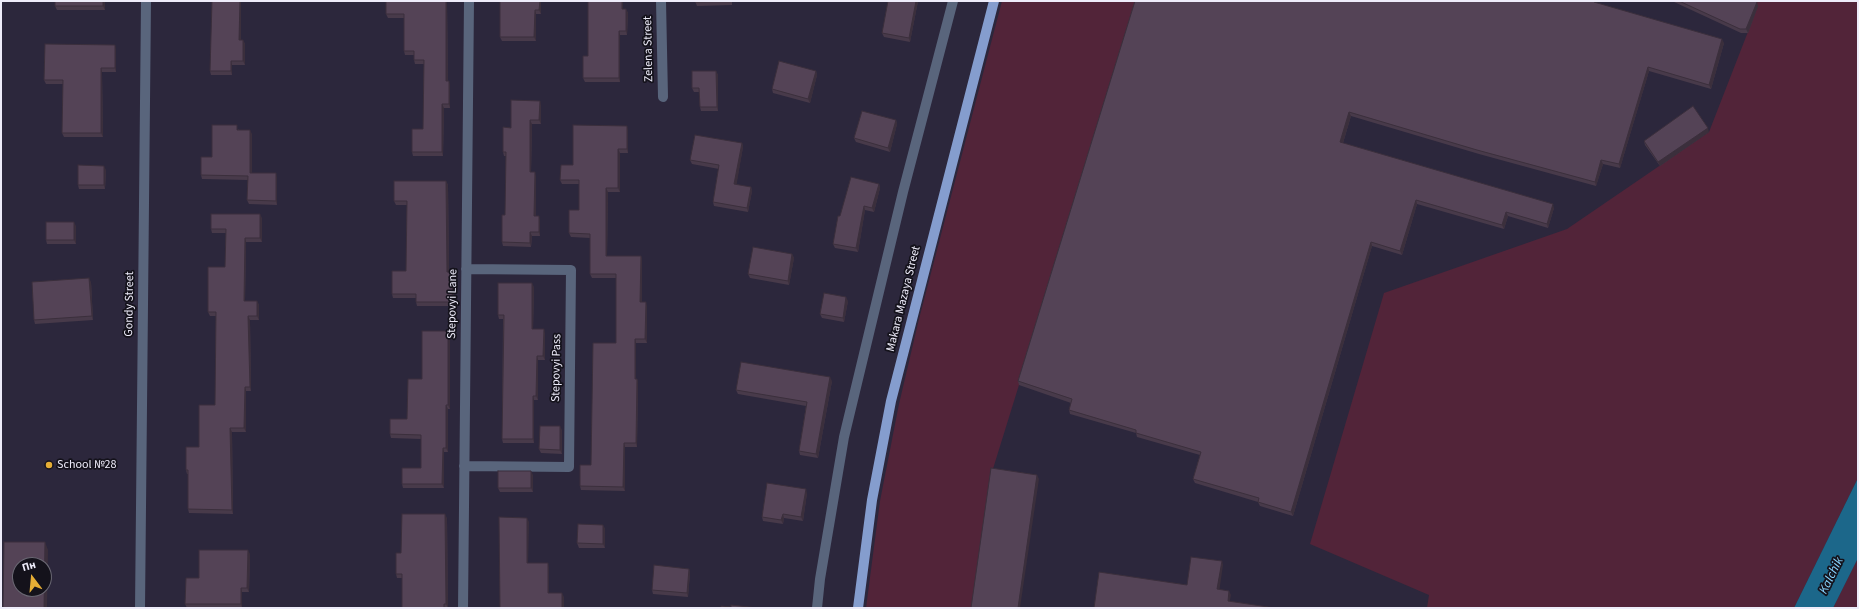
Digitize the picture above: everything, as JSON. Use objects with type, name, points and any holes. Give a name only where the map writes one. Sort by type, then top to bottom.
[{"type":"main road","name":"Makara Mazaya Street","points":[[858,608],[872,500],[892,401],[994,1]]},
{"type":"street","name":"Gondy Street","points":[[140,608],[146,1]]},
{"type":"street","name":"Stepovyi Lane","points":[[463,608],[469,1]]},
{"type":"street","name":"Zelena Street","points":[[661,1],[662,97]]},
{"type":"street","points":[[817,608],[820,579],[844,437],[902,192],[953,1]]},
{"type":"street","name":"Stepovyi Pass","points":[[464,466],[569,467],[571,270],[466,269]]},
{"type":"shaded area","points":[[1002,1],[1138,1],[992,472],[973,608],[866,608],[880,501],[899,404],[919,319]]},
{"type":"shaded area","points":[[1747,1],[1858,1],[1858,478],[1794,608],[1427,608],[1429,595],[1310,544],[1384,293],[1567,229],[1709,132],[1758,6]]},
{"type":"shaded area","points":[[1858,558],[1858,608],[1833,608]]},
{"type":"water","name":"Kalchik","points":[[1858,478],[1858,558],[1833,608],[1794,608]]},
{"type":"building","points":[[55,1],[103,1],[103,6],[55,6]]},
{"type":"building","points":[[212,1],[240,1],[239,40],[243,40],[243,61],[231,61],[231,71],[210,71]]},
{"type":"building","points":[[386,1],[446,1],[446,81],[449,81],[449,104],[442,104],[442,152],[412,152],[412,129],[423,129],[424,60],[414,60],[414,51],[404,51],[404,14],[386,14]]},
{"type":"building","points":[[500,1],[540,1],[539,10],[535,10],[534,37],[500,37]]},
{"type":"building","points":[[588,1],[622,1],[622,9],[626,9],[626,31],[619,31],[619,78],[583,78],[583,56],[588,56]]},
{"type":"building","points":[[695,1],[731,1],[695,2]]},
{"type":"building","points":[[888,1],[916,1],[909,38],[882,33]]},
{"type":"building","points":[[1135,1],[1594,1],[1722,39],[1709,85],[1648,67],[1619,164],[1601,160],[1595,182],[1477,150],[1349,112],[1340,142],[1553,204],[1547,224],[1506,212],[1502,225],[1416,200],[1400,251],[1371,242],[1291,512],[1258,502],[1259,498],[1193,479],[1201,452],[1136,433],[1136,430],[1069,410],[1072,399],[1018,381]]},
{"type":"building","points":[[1679,1],[1757,2],[1746,29],[1740,29]]},
{"type":"building","points":[[45,44],[115,45],[115,68],[101,68],[101,133],[62,133],[63,80],[44,80]]},
{"type":"building","points":[[779,61],[816,71],[808,99],[772,89]]},
{"type":"building","points":[[692,71],[716,71],[717,107],[700,107],[699,88],[692,88]]},
{"type":"building","points":[[511,100],[540,101],[539,120],[530,120],[530,172],[535,172],[534,216],[539,216],[539,232],[530,232],[530,243],[502,242],[502,215],[505,215],[506,152],[503,152],[503,127],[511,128]]},
{"type":"building","points":[[1693,106],[1708,128],[1658,162],[1644,141]]},
{"type":"building","points":[[862,111],[896,120],[888,148],[854,138]]},
{"type":"building","points":[[212,125],[237,125],[237,130],[250,130],[250,173],[276,173],[276,201],[247,200],[248,176],[201,175],[201,157],[212,157]]},
{"type":"building","points":[[573,125],[627,126],[627,149],[618,149],[618,188],[606,188],[606,256],[641,256],[640,302],[646,302],[645,339],[635,339],[635,379],[637,379],[636,443],[624,443],[623,487],[580,486],[580,465],[591,465],[593,343],[616,343],[616,274],[590,274],[590,234],[569,233],[569,210],[579,210],[579,180],[560,180],[561,165],[573,165]]},
{"type":"building","points":[[695,135],[742,143],[734,184],[751,187],[747,208],[713,202],[719,165],[690,160]]},
{"type":"building","points":[[78,165],[104,166],[104,185],[78,185]]},
{"type":"building","points":[[851,177],[879,184],[872,208],[864,206],[856,248],[833,244],[838,216],[840,216]]},
{"type":"building","points":[[394,181],[446,181],[447,272],[453,272],[452,302],[416,302],[416,294],[392,294],[392,271],[406,271],[407,201],[394,201]]},
{"type":"building","points":[[211,214],[260,214],[260,238],[245,238],[244,301],[257,301],[257,316],[248,316],[250,387],[245,387],[244,428],[230,428],[232,510],[188,509],[188,470],[186,470],[186,447],[199,447],[199,405],[215,405],[216,312],[208,312],[208,267],[225,267],[226,229],[211,229]]},
{"type":"building","points":[[46,222],[74,222],[74,240],[46,240]]},
{"type":"building","points":[[753,247],[792,254],[788,281],[748,274]]},
{"type":"building","points":[[89,278],[92,316],[34,320],[32,282]]},
{"type":"building","points":[[498,283],[532,283],[532,329],[544,329],[543,356],[537,356],[536,396],[533,396],[533,439],[502,439],[504,315],[498,315]]},
{"type":"building","points":[[824,293],[846,297],[843,318],[820,314]]},
{"type":"building","points":[[422,331],[448,331],[448,405],[446,405],[446,448],[443,448],[442,484],[402,484],[402,468],[421,468],[421,435],[390,434],[390,419],[407,419],[408,379],[422,379]]},
{"type":"building","points":[[741,362],[830,377],[816,454],[799,451],[807,402],[736,390]]},
{"type":"building","points":[[540,426],[560,426],[560,450],[539,449]]},
{"type":"building","points":[[991,468],[1037,475],[1018,608],[971,608]]},
{"type":"building","points":[[498,471],[531,471],[531,488],[498,488]]},
{"type":"building","points":[[767,483],[806,489],[801,517],[783,514],[781,520],[762,517]]},
{"type":"building","points":[[402,514],[445,514],[446,604],[444,604],[444,608],[402,608],[402,574],[396,574],[396,553],[401,553]]},
{"type":"building","points":[[499,517],[527,518],[527,563],[548,563],[548,593],[562,593],[562,608],[500,608]]},
{"type":"building","points":[[578,524],[603,525],[603,544],[577,543]]},
{"type":"building","points":[[4,542],[45,542],[45,557],[12,557],[12,597],[44,597],[44,608],[3,608]]},
{"type":"building","points":[[199,550],[248,550],[247,588],[241,588],[241,604],[185,604],[186,578],[199,578]]},
{"type":"building","points":[[1191,557],[1222,561],[1217,589],[1229,591],[1228,601],[1275,608],[1094,608],[1099,572],[1187,585]]},
{"type":"building","points":[[654,565],[689,569],[687,593],[652,590]]},
{"type":"building","points":[[731,605],[758,608],[721,608],[721,606],[731,607]]},
{"type":"place","name":"School №28","points":[[49,465]]}]
